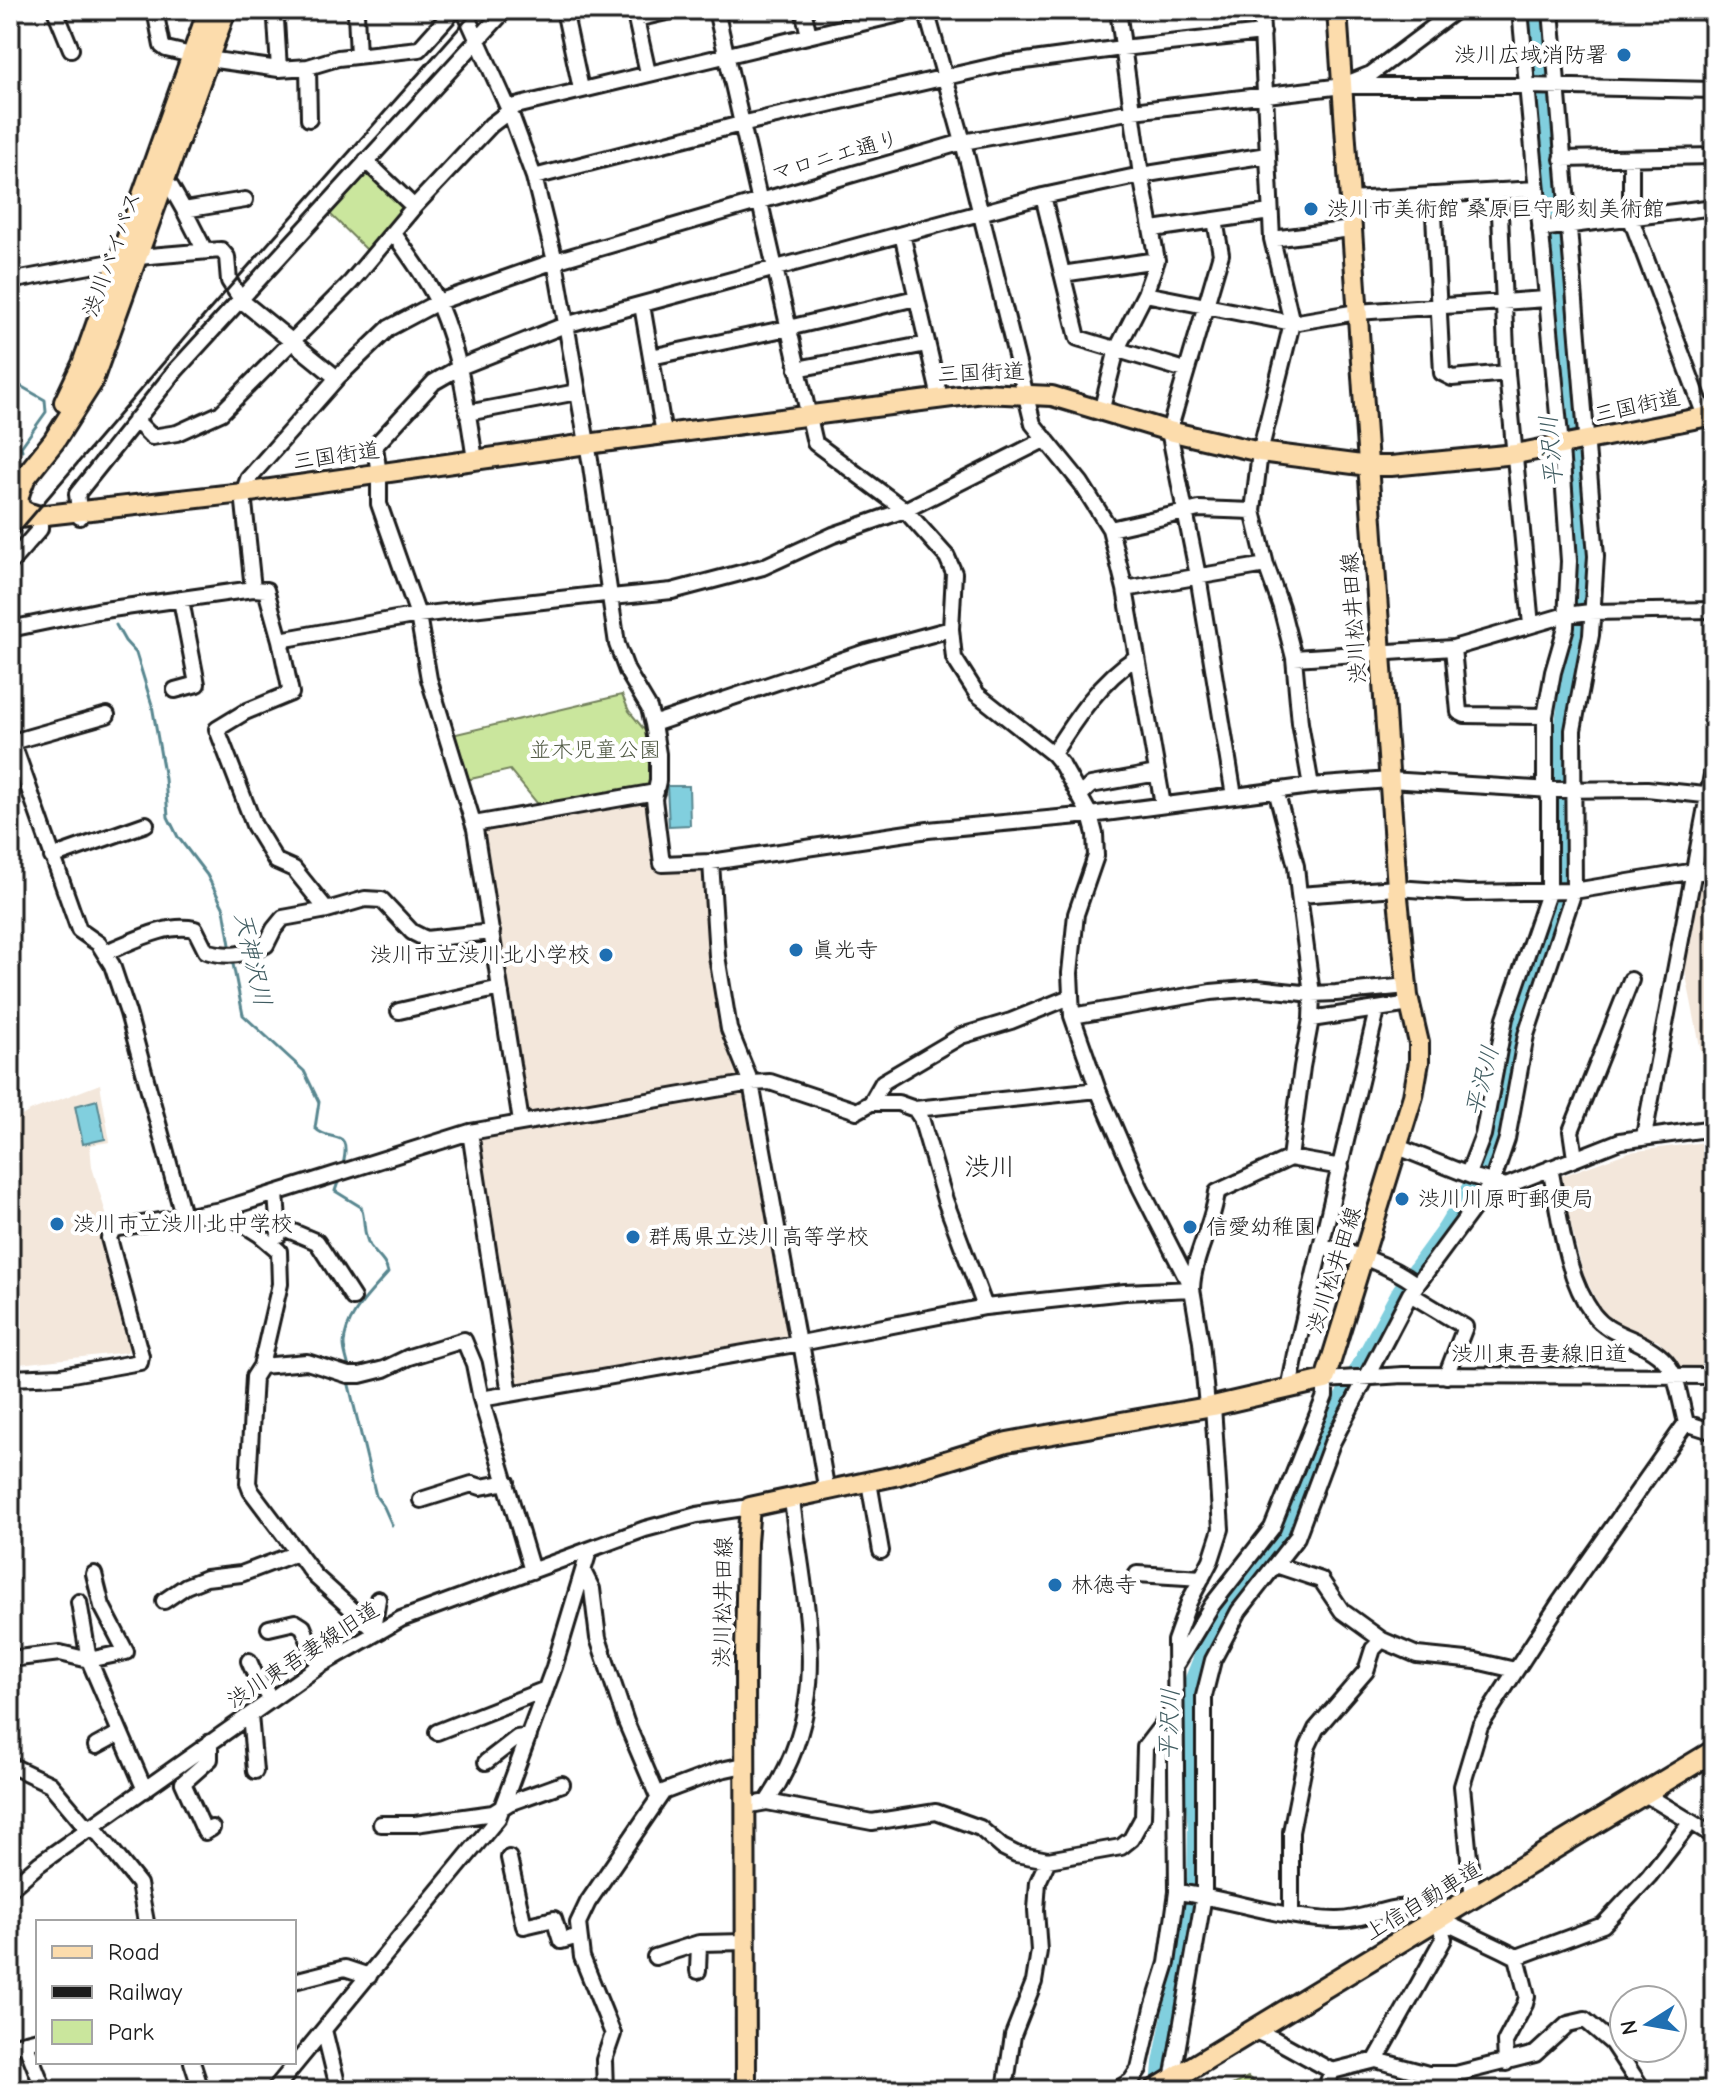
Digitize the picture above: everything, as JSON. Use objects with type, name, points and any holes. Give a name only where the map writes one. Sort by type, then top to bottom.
[{"type":"highway","name":"渋川バイパス","points":[[200,58],[209,10]]},
{"type":"highway","name":"渋川バイパス","points":[[10,496],[68,397],[83,364],[129,259],[200,58],[225,10]]},
{"type":"highway","points":[[17,480],[18,505],[24,513],[23,519]]},
{"type":"highway","name":"上信自動車道","points":[[1163,2085],[1714,1751]]},
{"type":"main road","name":"渋川松井田線","points":[[746,2090],[744,1765],[750,1507],[869,1482],[1007,1442],[1210,1406],[1333,1379],[1364,1255],[1413,1096],[1419,1062],[1397,888],[1337,10]]},
{"type":"main road","name":"三国街道","points":[[23,519],[174,507],[243,493],[587,444],[983,393],[1052,396],[1169,431],[1260,452],[1369,466],[1516,454],[1710,416]]},
{"type":"street","points":[[55,10],[71,49]]},
{"type":"street","points":[[155,10],[162,46],[200,58],[279,69],[419,49],[454,10]]},
{"type":"street","points":[[464,10],[510,112],[534,177],[555,261],[617,644],[627,671],[649,708],[653,724],[658,754],[654,799],[662,864],[711,862],[928,830],[1090,815],[1276,790],[1389,780],[1550,790],[1647,789],[1711,796]]},
{"type":"street","points":[[79,514],[77,494],[176,370],[505,10]]},
{"type":"street","points":[[564,10],[581,89]]},
{"type":"street","points":[[648,73],[635,15],[675,10]]},
{"type":"street","points":[[716,10],[815,443],[905,510],[947,557],[954,573],[951,629],[954,658],[977,694],[1053,754],[1090,815],[1096,856],[1076,914],[1070,997],[1072,1016],[1098,1090],[1140,1187],[1192,1289]]},
{"type":"street","points":[[803,10],[809,35]]},
{"type":"street","points":[[135,420],[152,437],[177,433],[221,413],[351,282],[414,207],[491,125],[516,106],[916,10]]},
{"type":"street","points":[[926,10],[963,142],[1033,424],[1081,483],[1110,529],[1125,589],[1163,805]]},
{"type":"street","points":[[1101,412],[1117,349],[1145,294],[1157,260],[1141,175],[1118,10]]},
{"type":"street","points":[[1261,10],[1272,239],[1292,323],[1260,452],[1253,511],[1294,658],[1300,723],[1311,786]]},
{"type":"street","points":[[1343,86],[1371,74],[1456,10]]},
{"type":"street","points":[[1163,2085],[1204,1895],[1204,1696],[1213,1660],[1239,1611],[1297,1537],[1332,1443],[1413,1287],[1489,1182],[1507,1139],[1526,1035],[1572,891],[1573,730],[1592,612],[1596,556],[1575,444],[1555,380],[1546,299],[1544,229],[1536,189],[1520,10]]},
{"type":"street","points":[[1469,1175],[1483,1135],[1505,1018],[1550,890],[1550,790],[1545,783],[1545,716],[1553,672],[1570,614],[1569,561],[1580,378],[1553,87],[1551,10]]},
{"type":"street","points":[[356,13],[358,56]]},
{"type":"street","points":[[276,20],[279,69]]},
{"type":"street","points":[[534,177],[741,124],[1003,64],[1263,33]]},
{"type":"street","points":[[308,67],[309,119]]},
{"type":"street","name":"マロニエ通り","points":[[243,493],[248,479],[337,378],[389,328],[438,302],[555,261],[963,142],[1133,111],[1343,86],[1553,87]]},
{"type":"street","points":[[1553,87],[1714,90]]},
{"type":"street","points":[[521,1122],[474,824],[429,679],[418,615],[379,504],[375,446],[434,382],[460,367],[565,325],[1043,196],[1141,175],[1267,155]]},
{"type":"street","points":[[1562,159],[1714,156]]},
{"type":"street","points":[[1631,159],[1631,219],[1710,416]]},
{"type":"street","points":[[366,161],[414,207]]},
{"type":"street","points":[[157,180],[171,187],[205,251]]},
{"type":"street","points":[[1350,200],[1536,189]]},
{"type":"street","points":[[1499,191],[1507,373],[1531,625]]},
{"type":"street","points":[[1433,195],[1442,373],[1446,377],[1507,373]]},
{"type":"street","points":[[1043,196],[1078,338],[1185,370]]},
{"type":"street","points":[[184,210],[245,200]]},
{"type":"street","points":[[1544,229],[1714,207]]},
{"type":"street","points":[[1153,229],[1270,212]]},
{"type":"street","points":[[1215,220],[1221,254],[1169,431],[1198,576],[1234,796]]},
{"type":"street","points":[[1272,239],[1351,229]]},
{"type":"street","points":[[393,232],[438,302],[460,367],[475,460]]},
{"type":"street","points":[[902,234],[940,398]]},
{"type":"street","points":[[10,281],[129,259],[225,251],[229,281],[242,301],[337,378]]},
{"type":"street","points":[[1062,274],[1157,260]]},
{"type":"street","points":[[1145,294],[1292,323],[1357,312],[1546,299]]},
{"type":"street","points":[[651,357],[916,298]]},
{"type":"street","points":[[642,305],[664,434]]},
{"type":"street","points":[[797,369],[927,344]]},
{"type":"street","points":[[1555,380],[1580,378]]},
{"type":"street","points":[[467,413],[577,392]]},
{"type":"street","points":[[280,640],[418,615],[605,594],[611,597],[672,591],[763,567],[833,535],[905,510],[1046,439]]},
{"type":"street","points":[[243,493],[253,589]]},
{"type":"street","points":[[1110,529],[1199,509],[1253,511]]},
{"type":"street","points":[[10,563],[38,533],[23,519]]},
{"type":"street","points":[[1125,589],[1266,565]]},
{"type":"street","points":[[10,629],[97,611],[253,589],[266,590],[291,693],[245,712],[217,729],[240,794],[268,849],[276,861],[294,869],[327,910]]},
{"type":"street","points":[[175,690],[197,684],[181,600]]},
{"type":"street","points":[[1294,658],[1453,648],[1570,614],[1714,610]]},
{"type":"street","points":[[653,724],[866,652],[951,629]]},
{"type":"street","points":[[1453,648],[1459,712],[1465,715],[1545,716]]},
{"type":"street","points":[[1053,754],[1116,671],[1137,657]]},
{"type":"street","points":[[107,715],[11,738],[79,930],[106,952],[128,1013],[183,1215]]},
{"type":"street","points":[[1644,1136],[1711,796],[1714,764]]},
{"type":"street","points":[[1079,796],[1091,785],[1157,773]]},
{"type":"street","points":[[1276,790],[1296,866],[1312,994],[1290,1158]]},
{"type":"street","points":[[474,824],[656,792]]},
{"type":"street","points":[[52,857],[146,824]]},
{"type":"street","points":[[711,862],[717,956],[729,1029],[751,1083],[774,1224],[797,1338],[801,1343],[827,1492]]},
{"type":"street","points":[[1299,895],[1397,888],[1468,893],[1572,891],[1695,871],[1714,873]]},
{"type":"street","points":[[106,952],[164,930],[182,927],[195,929],[206,951],[232,955],[266,945],[283,918],[365,899],[382,900],[412,932],[426,939],[492,932]]},
{"type":"street","points":[[1575,1158],[1571,1131],[1631,980]]},
{"type":"street","points":[[1072,1016],[1257,988],[1312,994],[1409,995]]},
{"type":"street","points":[[399,1011],[496,989],[501,993]]},
{"type":"street","points":[[1311,1019],[1377,1010],[1409,995]]},
{"type":"street","points":[[871,1103],[883,1082],[961,1036],[1011,1021],[1070,997]]},
{"type":"street","points":[[1289,1389],[1377,1010]]},
{"type":"street","points":[[10,1378],[61,1376],[140,1362],[141,1356],[109,1238],[113,1229],[221,1210],[470,1132],[751,1083],[770,1082],[857,1111],[871,1103],[898,1103],[915,1109],[1098,1090]]},
{"type":"street","points":[[915,1109],[921,1118],[945,1200],[985,1307]]},
{"type":"street","points":[[1398,1147],[1506,1186],[1620,1141],[1714,1128]]},
{"type":"street","points":[[470,1132],[510,1394]]},
{"type":"street","points":[[1116,2090],[1131,2081],[1139,2069],[1167,1963],[1177,1892],[1175,1641],[1189,1602],[1211,1560],[1221,1529],[1210,1406],[1192,1289],[1193,1271],[1203,1248],[1217,1192],[1290,1158],[1341,1167]]},
{"type":"street","points":[[1473,1899],[1462,1786],[1480,1726],[1515,1670],[1686,1423],[1675,1376],[1658,1351],[1611,1330],[1592,1313],[1573,1274],[1550,1168]]},
{"type":"street","points":[[276,1193],[280,1284],[261,1366],[254,1377],[248,1483],[315,1576],[377,1632]]},
{"type":"street","points":[[221,1210],[279,1251]]},
{"type":"street","points":[[279,1226],[317,1242],[353,1298]]},
{"type":"street","points":[[1322,1246],[1364,1255],[1399,1272],[1413,1287],[1465,1327],[1446,1376]]},
{"type":"street","points":[[481,1399],[985,1307],[1125,1292],[1192,1289]]},
{"type":"street","points":[[261,1366],[307,1362],[352,1375],[384,1369],[409,1357],[464,1340],[474,1364],[481,1399],[532,1571]]},
{"type":"street","name":"渋川東吾妻線旧道","points":[[1333,1379],[1714,1376]]},
{"type":"street","points":[[1177,1663],[1212,1605],[1272,1528],[1333,1379]]},
{"type":"street","points":[[1686,1423],[1714,1432]]},
{"type":"street","points":[[421,1500],[472,1484],[481,1487],[507,1482]]},
{"type":"street","points":[[869,1482],[881,1551]]},
{"type":"street","points":[[767,1802],[785,1775],[803,1727],[811,1679],[807,1607],[792,1499]]},
{"type":"street","name":"渋川東吾妻線旧道","points":[[10,1889],[89,1828],[271,1699],[319,1666],[401,1619],[645,1529],[697,1515],[750,1507]]},
{"type":"street","points":[[296,2064],[489,1829],[503,1806],[546,1689],[589,1551]]},
{"type":"street","points":[[164,1601],[186,1586],[206,1578],[241,1574],[297,1553]]},
{"type":"street","points":[[1276,1565],[1321,1580],[1342,1611],[1382,1640],[1417,1655],[1476,1661],[1515,1670]]},
{"type":"street","points":[[584,1573],[592,1589],[598,1638],[626,1722],[658,1797]]},
{"type":"street","points":[[10,1659],[60,1653],[89,1660],[126,1652],[102,1606],[94,1574]]},
{"type":"street","points":[[1137,1574],[1202,1578]]},
{"type":"street","points":[[377,1632],[374,1623],[378,1599]]},
{"type":"street","points":[[79,1602],[89,1660],[145,1790]]},
{"type":"street","points":[[269,1628],[295,1622],[303,1627],[319,1666]]},
{"type":"street","points":[[1291,1915],[1291,1832],[1308,1746],[1316,1729],[1366,1671],[1373,1649],[1382,1640]]},
{"type":"street","points":[[249,1661],[271,1699]]},
{"type":"street","points":[[437,1732],[546,1689]]},
{"type":"street","points":[[745,1806],[767,1802],[872,1822],[936,1812],[980,1828],[1002,1847],[1016,1854],[1048,1860],[1121,1847],[1131,1839],[1143,1817],[1145,1747],[1176,1708]]},
{"type":"street","points":[[250,1715],[255,1771]]},
{"type":"street","points":[[96,1746],[120,1733]]},
{"type":"street","points":[[486,1762],[517,1738],[529,1736]]},
{"type":"street","points":[[210,1742],[210,1759],[183,1783],[205,1832],[212,1828]]},
{"type":"street","points":[[10,1765],[50,1784],[89,1828],[99,1834],[139,1884],[146,1920]]},
{"type":"street","points":[[605,2090],[604,2060],[613,2034],[582,1957],[578,1923],[588,1902],[663,1792],[721,1770],[744,1765]]},
{"type":"street","points":[[381,1824],[415,1824],[493,1813],[503,1806],[562,1784]]},
{"type":"street","points":[[1645,1794],[1714,1836]]},
{"type":"street","points":[[1177,1892],[1204,1895],[1272,1913],[1338,1920],[1367,1917],[1400,1906],[1415,1908],[1517,1957],[1603,1925],[1649,1876],[1691,1822]]},
{"type":"street","points":[[509,1858],[524,1926],[554,1919],[561,1941],[579,1936]]},
{"type":"street","points":[[1005,2090],[1013,2035],[1034,1982],[1039,1951],[1036,1910],[1038,1882],[1048,1860]]},
{"type":"street","points":[[1376,2060],[1444,1939],[1438,1919]]},
{"type":"street","points":[[655,1957],[699,1943],[747,1942]]},
{"type":"street","points":[[698,1971],[699,1943]]},
{"type":"street","points":[[1506,2063],[1505,2042],[1527,1996],[1517,1957]]},
{"type":"street","points":[[296,1980],[345,1968],[369,1976]]},
{"type":"street","points":[[1255,2031],[1332,2071],[1376,2060],[1428,2074],[1456,2074],[1535,2054],[1568,2024],[1585,2020],[1612,2043],[1643,2090]]},
{"type":"street","points":[[324,2030],[336,2090]]},
{"type":"street","points":[[10,2046],[32,2040]]},
{"type":"street","points":[[38,2064],[44,2090]]},
{"type":"street","points":[[193,2064],[201,2090]]},
{"type":"street","points":[[274,2090],[296,2064]]},
{"type":"street","points":[[1330,2090],[1328,2082],[1332,2071]]},
{"type":"shaded area","name":"渋川市立渋川北小学校","points":[[650,795],[657,857],[704,867],[740,1080],[527,1117],[479,826]]},
{"type":"shaded area","points":[[1700,888],[1714,890],[1713,1112],[1684,965]]},
{"type":"shaded area","name":"渋川市立渋川北中学校","points":[[100,1084],[110,1142],[90,1145],[92,1167],[107,1217],[101,1231],[134,1337],[127,1352],[10,1365],[10,1123],[30,1111]]},
{"type":"shaded area","name":"群馬県立渋川高等学校","points":[[747,1089],[793,1340],[514,1386],[475,1135]]},
{"type":"shaded area","points":[[1714,1141],[1714,1368],[1681,1368],[1658,1340],[1630,1332],[1601,1310],[1583,1273],[1559,1177],[1629,1152]]},
{"type":"green space","points":[[366,167],[406,209],[367,250],[327,211]]},
{"type":"green space","name":"並木児童公園","points":[[622,695],[629,711],[651,738],[653,776],[650,789],[541,808],[510,770],[466,780],[452,735]]},
{"type":"green space","points":[[1713,2074],[1714,2090],[1684,2090]]},
{"type":"green space","points":[[1248,2077],[1264,2090],[1223,2090]]},
{"type":"water","points":[[667,786],[689,786],[690,825],[669,826]]},
{"type":"water","points":[[97,1100],[105,1139],[83,1144],[75,1106]]},
{"type":"waterway","name":"平沢川","points":[[1160,2090],[1162,2063],[1196,1883],[1197,1829],[1190,1752],[1194,1679],[1215,1626],[1243,1583],[1283,1534],[1340,1404],[1401,1291],[1446,1229],[1486,1162],[1533,976],[1557,909],[1562,740],[1569,683],[1582,636],[1587,592],[1579,455],[1536,10]]},
{"type":"waterway","name":"天神沢川","points":[[10,380],[45,400],[46,412],[21,447],[22,450]]},
{"type":"waterway","name":"天神沢川","points":[[116,625],[136,653],[152,705],[165,779],[168,817],[178,837],[207,875],[224,909],[231,951]]},
{"type":"waterway","name":"天神沢川","points":[[232,959],[243,1015],[304,1071],[319,1102],[315,1128],[342,1140],[345,1145],[343,1165]]},
{"type":"waterway","name":"天神沢川","points":[[340,1176],[335,1191],[361,1207],[368,1241],[388,1273],[349,1324],[344,1344],[349,1369]]},
{"type":"waterway","name":"天神沢川","points":[[348,1381],[376,1496],[392,1525]]},
{"type":"railway","points":[[10,542],[189,333],[475,10]]},
{"type":"place","name":"渋川広域消防署","points":[[1624,55]]},
{"type":"place","name":"渋川市美術館 桑原巨守彫刻美術館","points":[[1311,209]]},
{"type":"place","name":"眞光寺","points":[[796,950]]},
{"type":"place","name":"渋川市立渋川北小学校","points":[[606,955]]},
{"type":"place","name":"渋川川原町郵便局","points":[[1402,1199]]},
{"type":"place","name":"渋川市立渋川北中学校","points":[[57,1224]]},
{"type":"place","name":"信愛幼稚園","points":[[1190,1227]]},
{"type":"place","name":"群馬県立渋川高等学校","points":[[633,1237]]},
{"type":"place","name":"林徳寺","points":[[1055,1585]]},
{"type":"district","name":"渋川","points":[[990,1167]]}]
